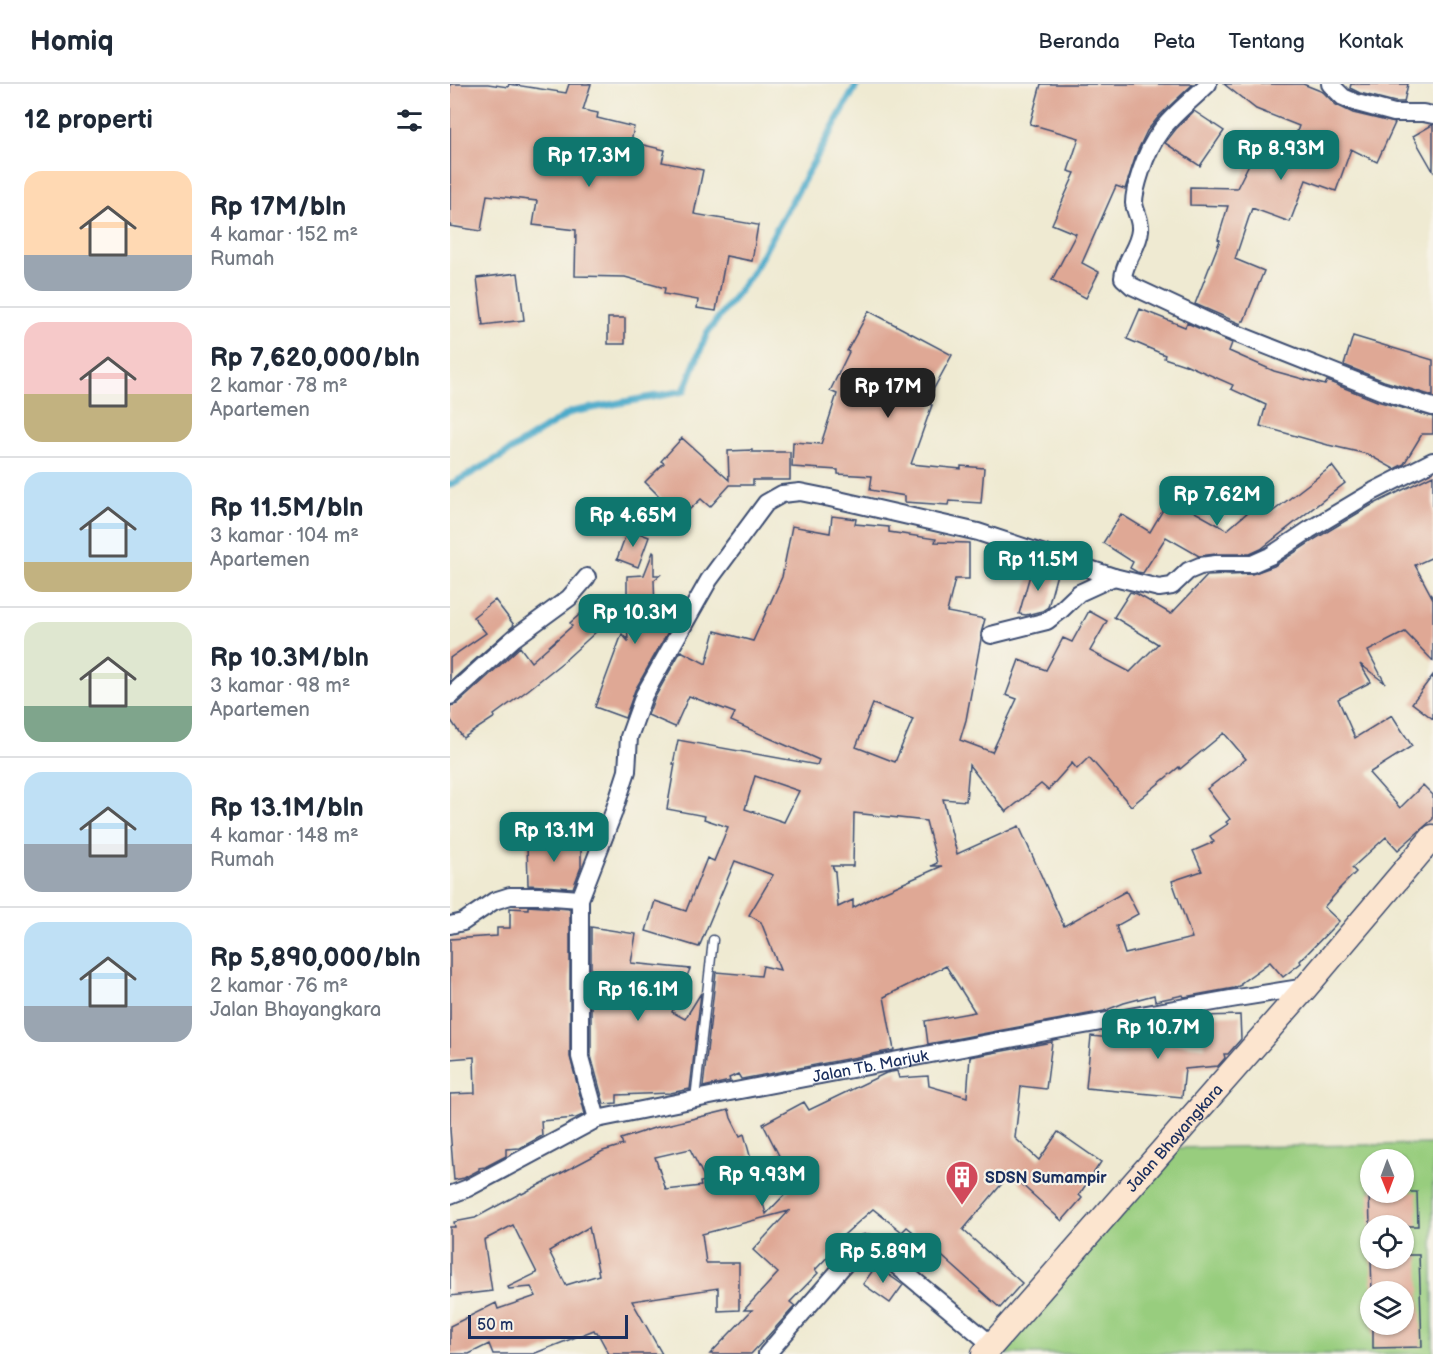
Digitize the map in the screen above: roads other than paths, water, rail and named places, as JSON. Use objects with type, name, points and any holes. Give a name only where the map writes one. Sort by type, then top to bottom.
[{"type":"street","points":[[1208,84],[1169,119],[1149,148],[1134,202],[1140,231],[1123,278],[1132,286],[1222,328],[1381,391],[1433,407]]},
{"type":"street","points":[[1330,84],[1343,98],[1357,103],[1394,112],[1433,115]]},
{"type":"street","points":[[597,1119],[580,1057],[580,899],[627,771],[629,737],[644,695],[709,580],[766,502],[782,494],[800,492],[830,498],[978,532],[1114,578],[1159,588],[1172,586],[1188,570],[1200,566],[1252,564],[1270,556],[1374,491],[1433,461]]},
{"type":"street","points":[[450,696],[513,639],[569,598],[587,577]]},
{"type":"street","points":[[991,635],[1047,621],[1079,593],[1114,578]]},
{"type":"street","name":"Jalan Bhayangkara","points":[[988,1349],[1306,987],[1433,837]]},
{"type":"street","points":[[450,925],[463,922],[494,901],[510,896],[580,899]]},
{"type":"street","name":"Jalan Tb. Marjuk","points":[[450,1195],[468,1188],[597,1119],[695,1098],[1085,1025],[1306,987]]},
{"type":"street","points":[[767,1354],[862,1244],[866,1243],[871,1244],[988,1349]]},
{"type":"lane","points":[[695,1098],[713,940]]},
{"type":"waterway","points":[[450,485],[500,457],[571,412],[684,391],[707,333],[751,275],[857,84]]},
{"type":"place","name":"SDSN Sumampir","points":[[962,1206]]}]
